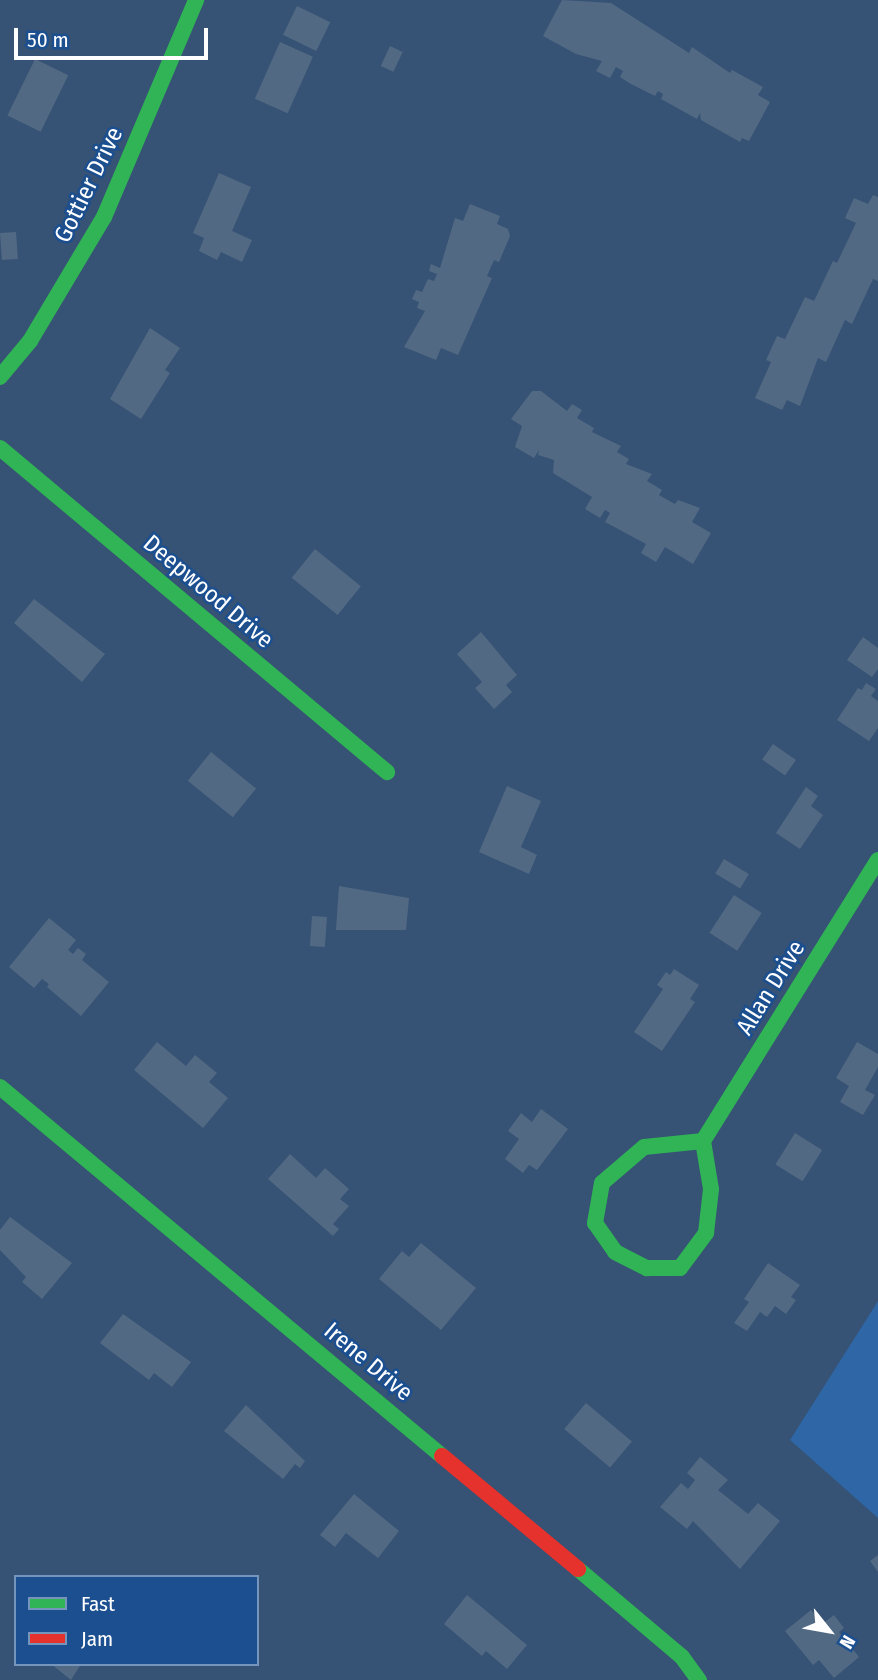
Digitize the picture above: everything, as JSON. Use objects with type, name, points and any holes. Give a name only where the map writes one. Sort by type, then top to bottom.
[{"type":"street","name":"Gottier Drive","points":[[0,377],[30,341],[104,217],[196,0]]},
{"type":"street","name":"Deepwood Drive","points":[[0,448],[387,772]]},
{"type":"street","name":"Allan Drive","points":[[703,1141],[878,860]]},
{"type":"street","name":"Irene Drive","points":[[0,1087],[639,1620],[682,1657],[699,1680]]},
{"type":"street","points":[[703,1141],[711,1189],[706,1233],[680,1268],[647,1268],[615,1252],[595,1223],[602,1182],[644,1147],[703,1141]]},
{"type":"shaded area","points":[[878,1301],[878,1518],[790,1440]]},
{"type":"building","points":[[562,0],[611,3],[689,53],[692,47],[730,73],[732,70],[763,87],[758,95],[770,102],[749,141],[742,138],[740,142],[701,120],[700,113],[697,119],[661,99],[663,94],[658,91],[655,96],[631,84],[620,77],[623,71],[616,67],[610,78],[596,71],[602,61],[576,54],[543,36]]},
{"type":"building","points":[[297,6],[330,22],[316,51],[283,35]]},
{"type":"building","points":[[280,42],[313,57],[288,113],[255,99]]},
{"type":"building","points":[[390,46],[403,52],[393,72],[381,66]]},
{"type":"building","points":[[35,59],[68,75],[41,132],[7,116]]},
{"type":"building","points":[[219,173],[251,187],[232,231],[252,240],[242,262],[221,252],[217,260],[199,251],[204,238],[193,233]]},
{"type":"building","points":[[873,195],[878,197],[878,281],[873,279],[852,324],[845,320],[826,362],[818,358],[800,406],[787,400],[782,410],[755,398],[771,362],[766,360],[777,336],[785,339],[805,297],[814,301],[833,261],[837,263],[856,223],[845,218],[854,198],[868,204]]},
{"type":"building","points":[[470,204],[500,216],[497,224],[508,229],[510,236],[499,262],[494,260],[487,276],[492,278],[458,355],[441,348],[436,360],[404,347],[425,311],[417,308],[419,302],[412,299],[416,290],[422,292],[428,279],[434,281],[437,274],[429,271],[431,264],[440,268],[455,218],[463,221]]},
{"type":"building","points":[[16,232],[18,259],[2,260],[0,233]]},
{"type":"building","points":[[150,328],[180,348],[165,370],[170,373],[141,419],[110,399]]},
{"type":"building","points":[[532,391],[541,391],[567,411],[572,404],[582,410],[577,418],[594,428],[592,432],[621,446],[617,452],[629,459],[626,464],[652,474],[647,481],[662,490],[659,495],[675,504],[678,500],[700,508],[692,522],[711,533],[693,564],[665,547],[656,562],[641,553],[646,544],[605,522],[610,513],[605,510],[600,518],[585,509],[592,497],[553,473],[554,460],[538,455],[539,450],[534,458],[515,447],[522,426],[511,419]]},
{"type":"building","points":[[315,549],[361,586],[338,615],[292,578]]},
{"type":"building","points":[[34,599],[105,654],[82,682],[14,623]]},
{"type":"building","points":[[481,632],[517,675],[506,685],[512,692],[494,709],[475,688],[482,682],[457,654]]},
{"type":"building","points":[[863,637],[878,648],[878,669],[872,677],[847,660]]},
{"type":"building","points":[[866,683],[876,689],[871,696],[878,701],[878,728],[869,741],[837,720],[858,688],[862,690]]},
{"type":"building","points":[[773,744],[796,760],[785,776],[762,760]]},
{"type":"building","points":[[211,752],[256,789],[233,817],[188,781]]},
{"type":"building","points":[[507,786],[541,801],[521,847],[537,855],[529,874],[479,852]]},
{"type":"building","points":[[806,787],[818,796],[811,806],[823,815],[800,849],[776,833]]},
{"type":"building","points":[[724,859],[749,874],[740,889],[715,874]]},
{"type":"building","points":[[339,886],[409,898],[406,930],[336,930]]},
{"type":"building","points":[[734,895],[762,913],[737,951],[709,933]]},
{"type":"building","points":[[312,916],[327,917],[325,947],[310,946]]},
{"type":"building","points":[[49,918],[76,940],[68,950],[73,954],[78,948],[86,954],[82,960],[109,982],[81,1016],[47,987],[49,984],[42,979],[34,988],[9,967]]},
{"type":"building","points":[[674,969],[699,985],[690,999],[695,1002],[662,1051],[634,1032],[663,989],[657,985],[666,972],[670,975]]},
{"type":"building","points":[[157,1042],[186,1066],[195,1055],[217,1073],[209,1082],[228,1098],[203,1128],[134,1070]]},
{"type":"building","points":[[857,1042],[878,1054],[878,1067],[865,1090],[875,1095],[863,1115],[840,1102],[849,1086],[836,1078]]},
{"type":"building","points":[[541,1109],[568,1129],[537,1170],[529,1165],[523,1173],[505,1159],[519,1139],[508,1131],[521,1113],[532,1122]]},
{"type":"building","points":[[795,1133],[822,1150],[803,1181],[775,1164]]},
{"type":"building","points":[[290,1154],[316,1178],[325,1168],[349,1189],[340,1199],[349,1206],[333,1224],[339,1229],[333,1236],[268,1179]]},
{"type":"building","points":[[10,1217],[72,1263],[42,1299],[22,1282],[26,1277],[0,1250],[0,1230]]},
{"type":"building","points":[[421,1243],[476,1288],[441,1330],[379,1279],[402,1251],[409,1257]]},
{"type":"building","points":[[768,1263],[800,1285],[791,1297],[796,1300],[786,1314],[775,1306],[767,1317],[760,1312],[747,1331],[734,1323],[749,1302],[744,1299]]},
{"type":"building","points":[[123,1314],[191,1362],[172,1387],[154,1373],[149,1380],[100,1343]]},
{"type":"building","points":[[586,1403],[632,1442],[610,1468],[564,1429]]},
{"type":"building","points":[[246,1405],[305,1461],[300,1468],[295,1464],[283,1479],[224,1431]]},
{"type":"building","points":[[700,1457],[728,1480],[718,1490],[748,1514],[758,1503],[780,1521],[740,1569],[693,1521],[687,1529],[660,1507],[681,1483],[688,1489],[695,1480],[687,1473]]},
{"type":"building","points":[[354,1494],[399,1531],[378,1558],[346,1533],[335,1547],[320,1535]]},
{"type":"building","points":[[878,1555],[878,1572],[870,1561]]},
{"type":"building","points":[[467,1595],[527,1645],[507,1669],[486,1651],[482,1656],[444,1624]]},
{"type":"building","points":[[811,1610],[822,1624],[834,1615],[844,1628],[839,1632],[859,1657],[834,1678],[819,1660],[813,1665],[785,1631]]},
{"type":"building","points":[[54,1666],[80,1666],[71,1680]]},
{"type":"traffic: fast","points":[[0,377],[30,341],[104,217],[196,0]]},
{"type":"traffic: fast","points":[[0,448],[387,772]]},
{"type":"traffic: fast","points":[[703,1141],[644,1147],[602,1183],[595,1223],[615,1252],[647,1268],[680,1268],[706,1233],[711,1189],[703,1141],[878,860]]},
{"type":"traffic: fast","points":[[0,1087],[442,1456]]},
{"type":"traffic: fast","points":[[578,1569],[682,1657],[699,1680]]},
{"type":"traffic: jam","points":[[442,1456],[578,1569]]}]
